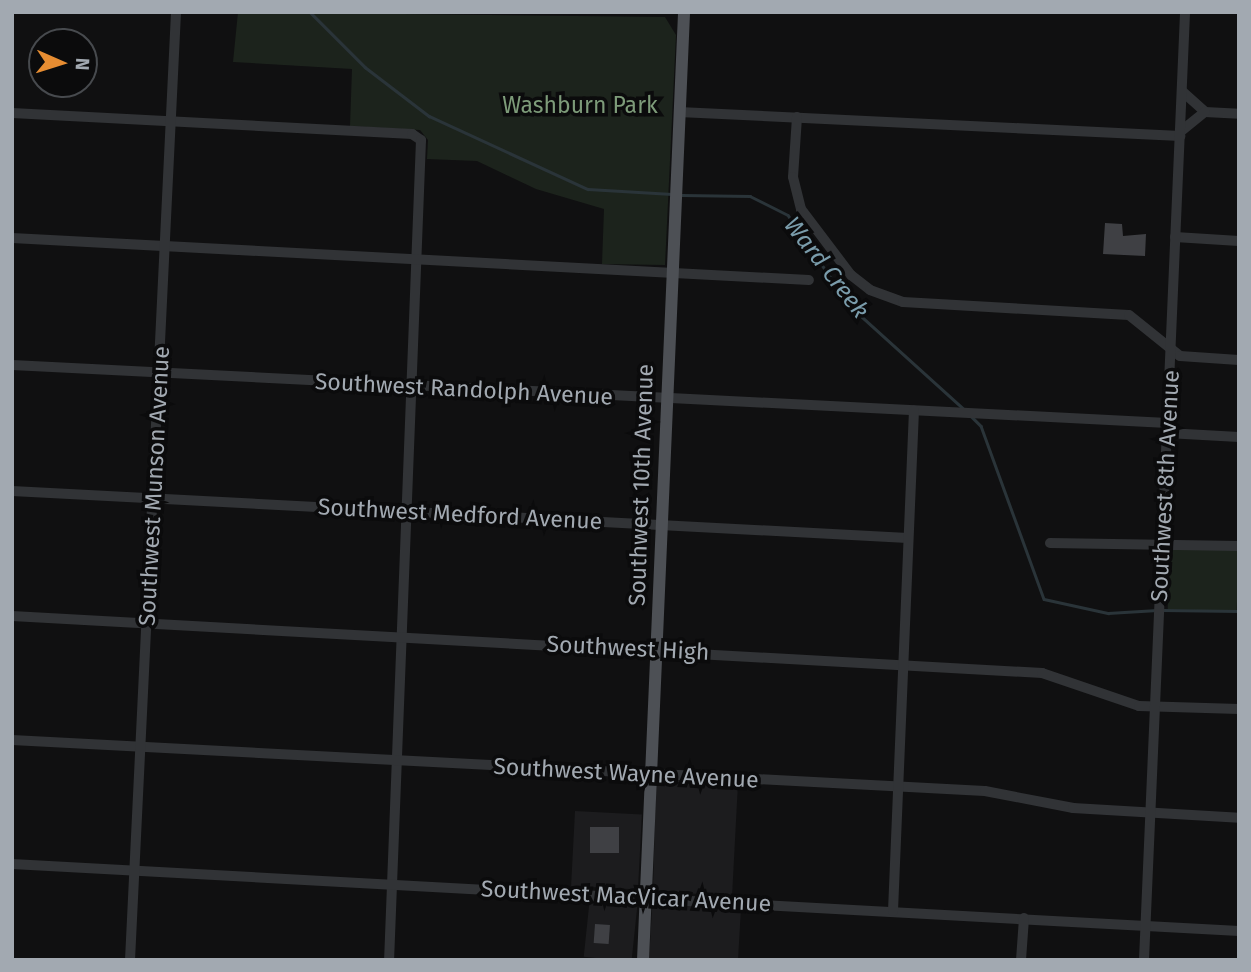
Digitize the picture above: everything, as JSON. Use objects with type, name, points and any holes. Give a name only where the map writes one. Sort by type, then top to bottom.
[{"type":"main road","name":"Southwest 10th Avenue","points":[[643,960],[684,12]]},
{"type":"street","name":"Southwest Munson Avenue","points":[[130,960],[176,12]]},
{"type":"street","name":"Southwest 8th Avenue","points":[[1144,960],[1185,12]]},
{"type":"street","points":[[1183,92],[1205,112],[1239,114]]},
{"type":"street","points":[[679,112],[1180,134],[1205,112]]},
{"type":"street","points":[[12,114],[420,138],[418,261],[388,960]]},
{"type":"street","points":[[797,117],[793,177],[798,199],[861,285],[903,302],[1129,315],[1180,356],[1239,360]]},
{"type":"street","points":[[1175,237],[1239,241]]},
{"type":"street","points":[[12,239],[809,279]]},
{"type":"street","name":"Southwest Randolph Avenue","points":[[12,365],[991,414],[1168,428],[1239,437]]},
{"type":"street","points":[[893,911],[914,410]]},
{"type":"street","name":"Southwest Medford Avenue","points":[[12,491],[908,538]]},
{"type":"street","points":[[1050,543],[1162,542],[1239,547]]},
{"type":"street","name":"Southwest High","points":[[12,616],[655,649],[1042,673],[1126,703],[1155,707],[1239,709]]},
{"type":"street","name":"Southwest Wayne Avenue","points":[[12,740],[985,791],[1059,806],[1239,818]]},
{"type":"street","name":"Southwest MacVicar Avenue","points":[[12,864],[392,882],[1239,931]]},
{"type":"street","points":[[1021,960],[1024,918]]},
{"type":"shaded area","points":[[662,778],[738,783],[732,897],[653,890],[656,783]]},
{"type":"shaded area","points":[[575,811],[642,815],[638,889],[571,886]]},
{"type":"shaded area","points":[[590,897],[638,902],[632,960],[584,957]]},
{"type":"shaded area","points":[[657,903],[741,908],[738,960],[649,960],[652,909]]},
{"type":"green space","name":"Washburn Park","points":[[238,12],[665,17],[676,35],[665,265],[602,264],[604,209],[536,189],[477,161],[427,159],[428,140],[420,130],[350,126],[352,69],[233,62]]},
{"type":"green space","points":[[1170,543],[1239,545],[1237,611],[1168,609]]},
{"type":"building","points":[[1105,223],[1122,224],[1123,236],[1146,234],[1145,256],[1103,254]]},
{"type":"building","points":[[590,827],[619,827],[619,853],[590,853]]},
{"type":"building","points":[[595,924],[610,925],[609,944],[594,943]]},
{"type":"waterway","name":"Ward Creek","points":[[310,12],[365,67],[429,116],[588,189],[672,194]]},
{"type":"waterway","name":"Ward Creek","points":[[682,195],[750,196],[788,215],[850,306],[964,409]]},
{"type":"waterway","name":"Ward Creek","points":[[971,416],[981,426],[1044,599],[1108,613],[1157,610]]},
{"type":"waterway","name":"Ward Creek","points":[[1163,610],[1239,611]]}]
